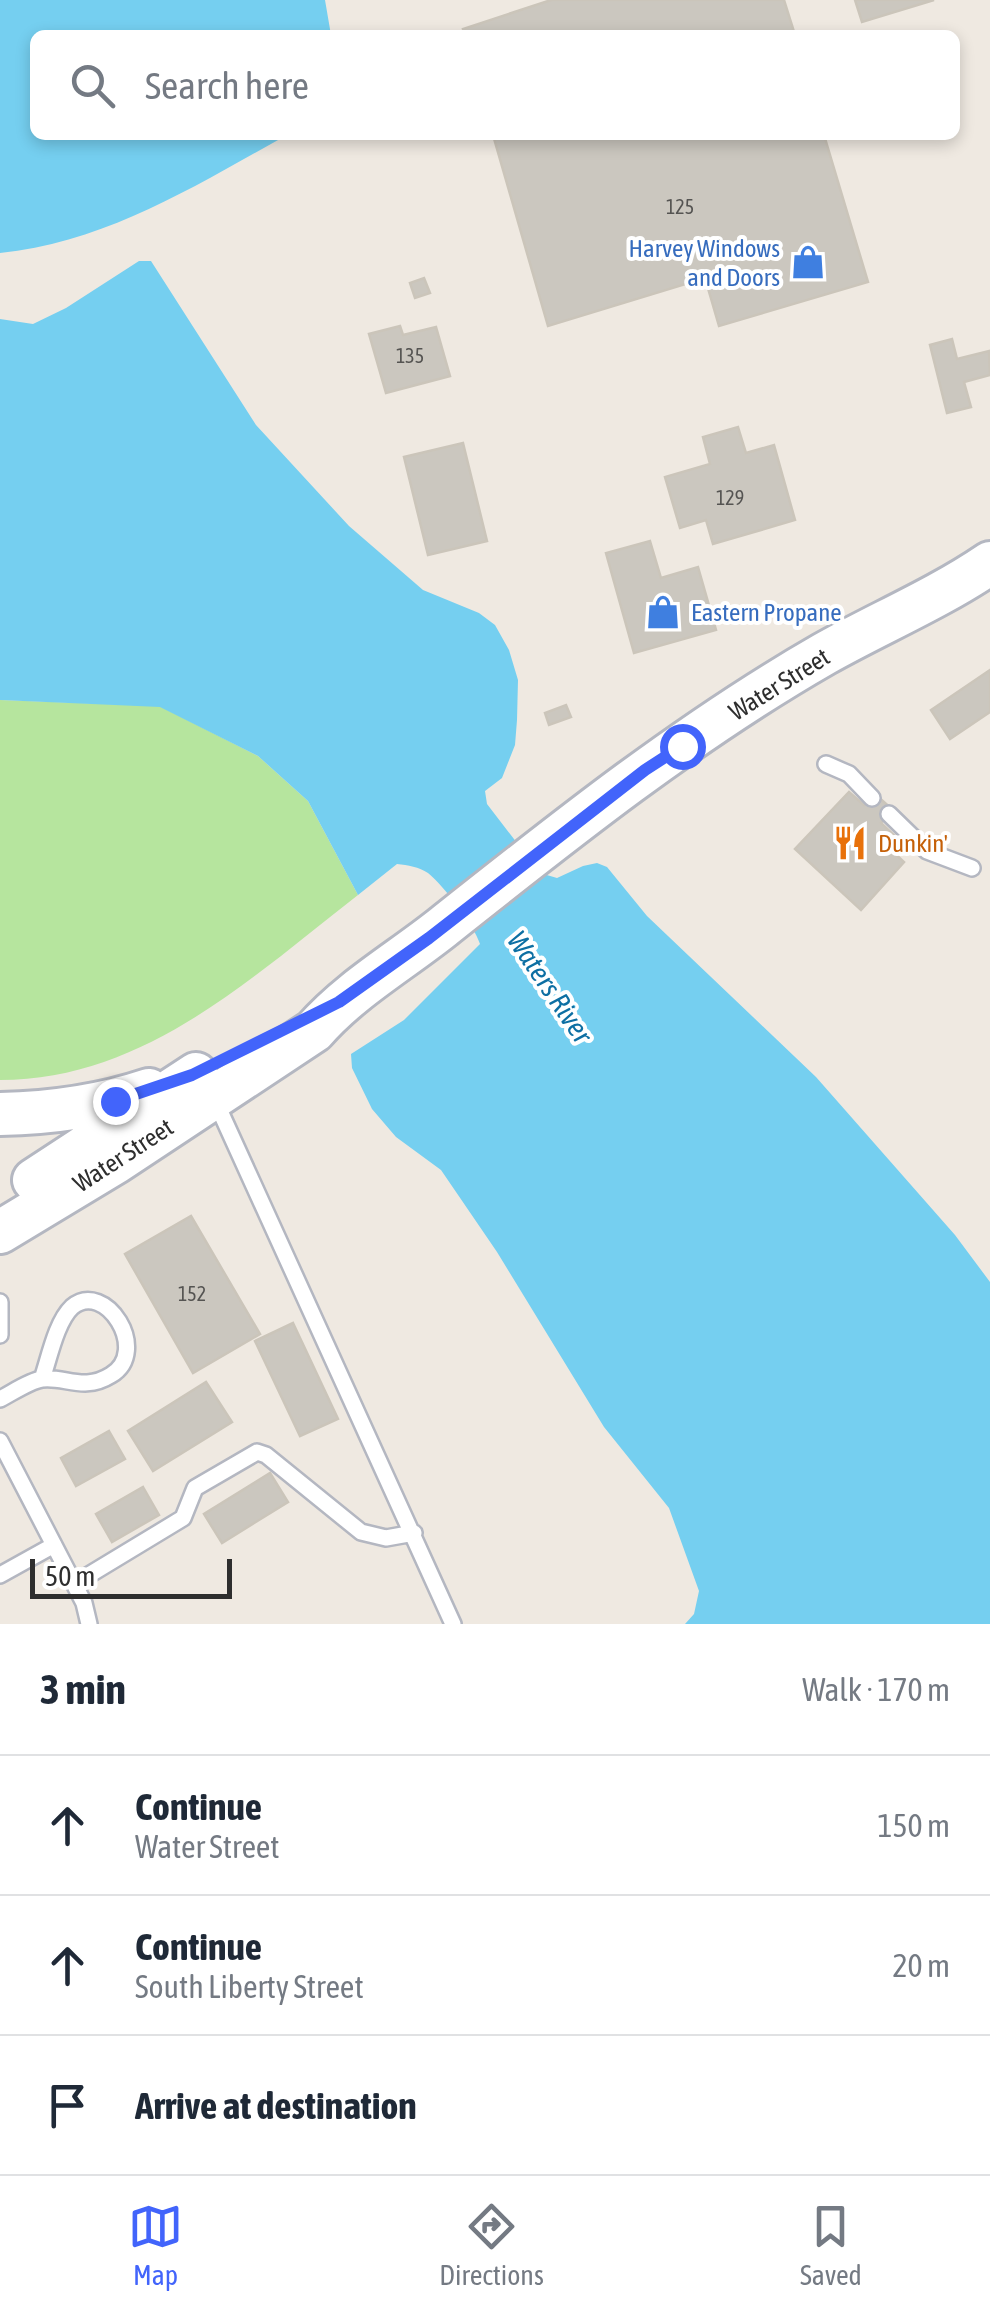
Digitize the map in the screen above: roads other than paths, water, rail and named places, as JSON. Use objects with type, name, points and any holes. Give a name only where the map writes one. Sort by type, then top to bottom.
[{"type":"main road","name":"Water Street","points":[[0,1202],[203,1085],[314,1031],[339,1002],[429,938],[645,770],[823,655],[956,586],[990,564]]},
{"type":"main road","name":"Water Street","points":[[0,1232],[116,1162],[203,1085]]},
{"type":"main road","points":[[0,1114],[35,1114],[203,1085]]},
{"type":"lane","points":[[826,764],[849,774],[872,798]]},
{"type":"lane","points":[[889,814],[927,851],[972,868]]},
{"type":"lane","points":[[203,1085],[453,1624]]},
{"type":"lane","points":[[0,1399],[42,1379],[74,1384],[114,1374],[124,1360],[128,1338],[118,1319],[101,1303],[83,1301],[70,1309],[42,1379]]},
{"type":"lane","points":[[0,1302],[0,1335]]},
{"type":"lane","points":[[0,1441],[84,1604],[89,1624]]},
{"type":"lane","points":[[74,1584],[183,1518],[195,1488],[257,1452],[266,1455],[360,1532],[386,1538],[414,1533]]},
{"type":"lane","points":[[0,1575],[54,1546]]},
{"type":"water","points":[[0,0],[325,0],[330,30],[30,30],[30,140],[278,140],[184,192],[114,224],[39,247],[0,253]]},
{"type":"water","name":"Waters River","points":[[139,261],[151,261],[256,425],[349,526],[423,590],[479,613],[495,625],[509,650],[518,680],[517,720],[515,745],[502,778],[485,791],[487,804],[540,873],[557,878],[583,866],[597,863],[607,867],[647,916],[816,1077],[955,1235],[990,1282],[990,1624],[685,1624],[694,1614],[699,1591],[669,1508],[604,1427],[497,1252],[441,1170],[396,1137],[372,1109],[352,1068],[351,1054],[404,1020],[480,944],[458,906],[428,873],[401,864],[358,895],[308,801],[258,756],[160,707],[0,700],[0,319],[33,324],[66,308]]},
{"type":"place","name":"Harvey Windows and Doors","points":[[808,262]]},
{"type":"place","name":"Eastern Propane","points":[[663,612]]},
{"type":"place","name":"Dunkin'","points":[[850,843]]}]
